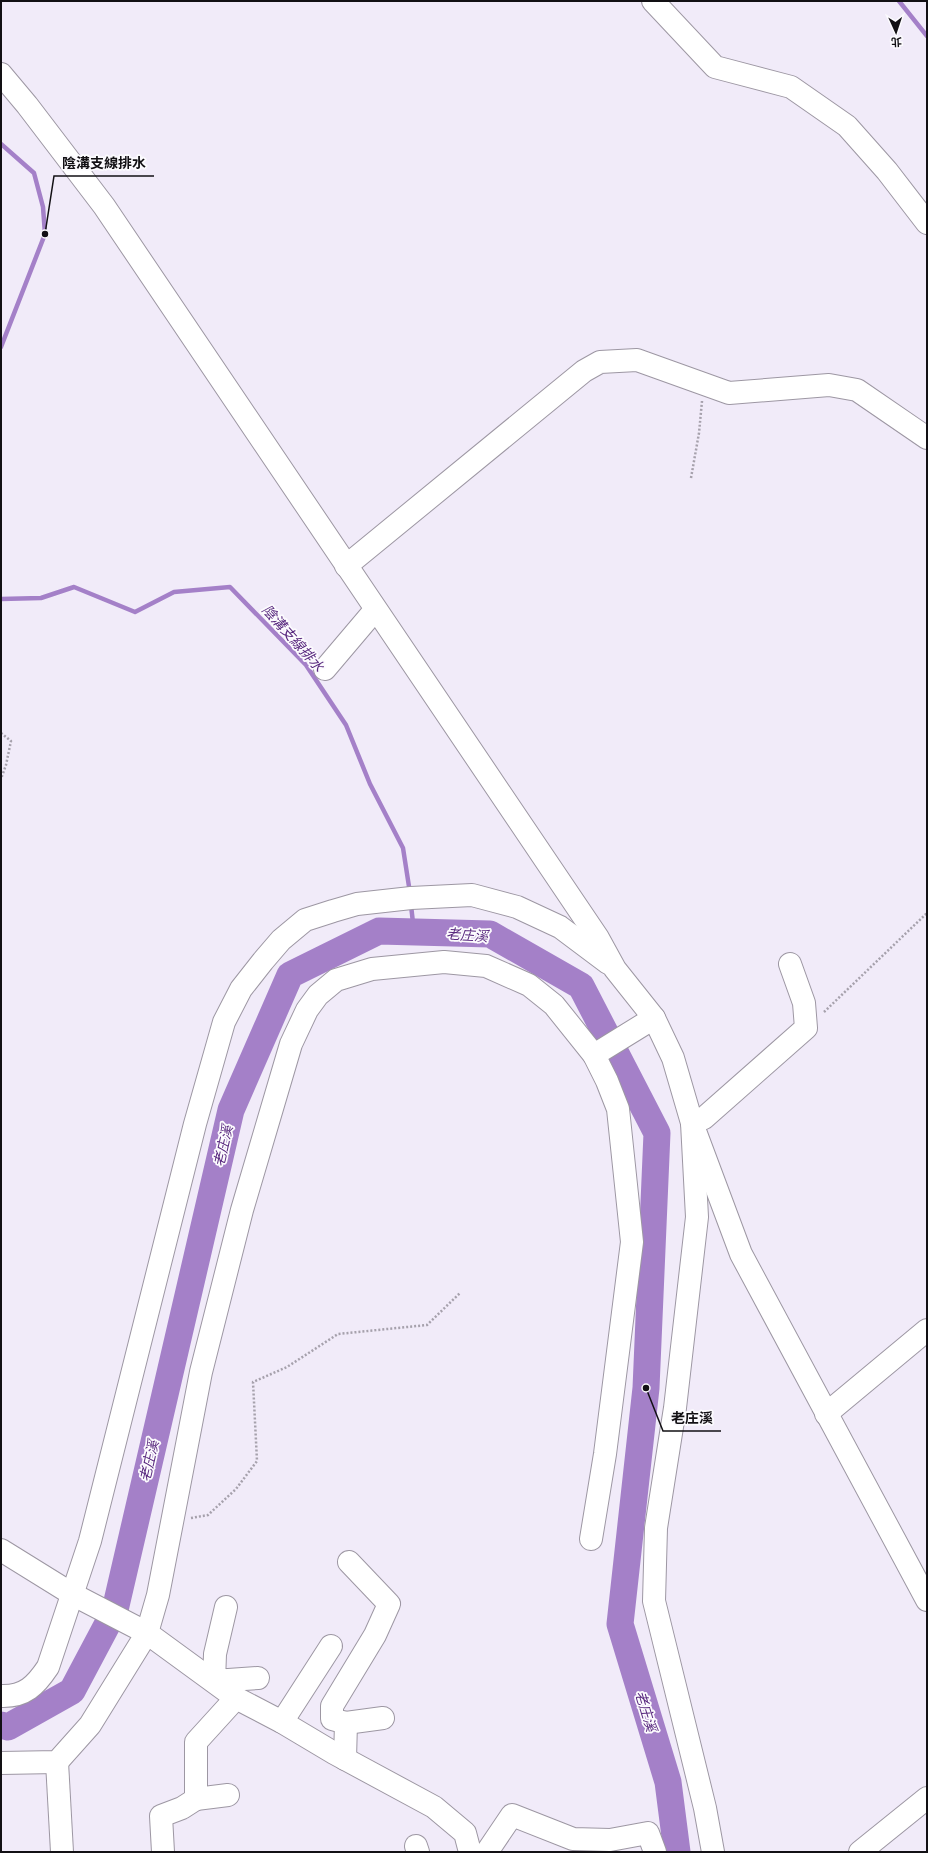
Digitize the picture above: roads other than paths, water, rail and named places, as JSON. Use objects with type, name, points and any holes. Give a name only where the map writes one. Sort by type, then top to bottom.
[{"type":"street","points":[[653,1],[715,67],[791,87],[847,126],[887,171],[927,223]]},
{"type":"street","points":[[1,74],[27,105],[104,206],[375,610],[598,938],[615,969],[654,1018],[673,1058],[692,1123],[741,1254],[927,1600]]},
{"type":"street","points":[[346,566],[584,371],[600,362],[637,360],[729,393],[829,385],[857,390],[927,438]]},
{"type":"street","points":[[325,669],[375,610]]},
{"type":"street","points":[[1,1696],[13,1696],[36,1684],[40,1679],[48,1667],[75,1595],[90,1541],[193,1131],[224,1022],[241,989],[263,961],[281,940],[306,920],[333,911],[357,904],[411,898],[472,895],[517,907],[560,927],[615,969]]},
{"type":"street","points":[[62,1852],[57,1762],[90,1725],[142,1631],[158,1595],[201,1372],[242,1210],[291,1044],[307,1010],[318,995],[336,980],[372,969],[444,962],[486,966],[529,985],[554,1005],[594,1056],[618,1109],[632,1242],[605,1454],[591,1539]]},
{"type":"street","points":[[692,1123],[704,1118],[806,1028],[804,1003],[790,964]]},
{"type":"street","points":[[594,1056],[654,1018]]},
{"type":"street","points":[[692,1123],[697,1217],[675,1408],[656,1528],[654,1601],[706,1808],[713,1852]]},
{"type":"street","points":[[826,1414],[927,1330]]},
{"type":"street","points":[[1,1550],[75,1595],[142,1631],[236,1698],[434,1807],[465,1833],[470,1852]]},
{"type":"street","points":[[349,1562],[389,1604],[375,1635],[332,1706],[332,1719],[346,1723],[383,1718]]},
{"type":"street","points":[[214,1681],[215,1654],[226,1607]]},
{"type":"street","points":[[282,1722],[330,1646]]},
{"type":"street","points":[[214,1681],[258,1678]]},
{"type":"street","points":[[196,1799],[196,1742],[236,1698]]},
{"type":"street","points":[[345,1759],[346,1723]]},
{"type":"street","points":[[1,1763],[57,1762]]},
{"type":"street","points":[[163,1852],[161,1816],[182,1808],[196,1799],[228,1795]]},
{"type":"street","points":[[860,1852],[927,1798]]},
{"type":"street","points":[[487,1852],[512,1815],[573,1839],[610,1840],[648,1833],[655,1852]]},
{"type":"waterway","points":[[899,1],[927,36]]},
{"type":"waterway","name":"陰溝支線排水","points":[[1,144],[34,173],[43,207],[45,234],[1,347]]},
{"type":"waterway","name":"陰溝支線排水","points":[[1,599],[41,598],[74,587],[135,612],[174,592],[230,587],[306,665],[346,725],[370,784],[403,848],[410,893]]},
{"type":"waterway","name":"陰溝支線排水","points":[[411,905],[414,932]]},
{"type":"waterway","name":"老庄溪","points":[[1,1725],[8,1727],[72,1691],[115,1610],[231,1110],[290,975],[379,931],[490,934],[581,986],[657,1133],[646,1388],[620,1624],[668,1782],[677,1852]]},
{"type":"place","name":"陰溝支線排水","points":[[45,234]]},
{"type":"place","name":"老庄溪","points":[[646,1388]]}]
